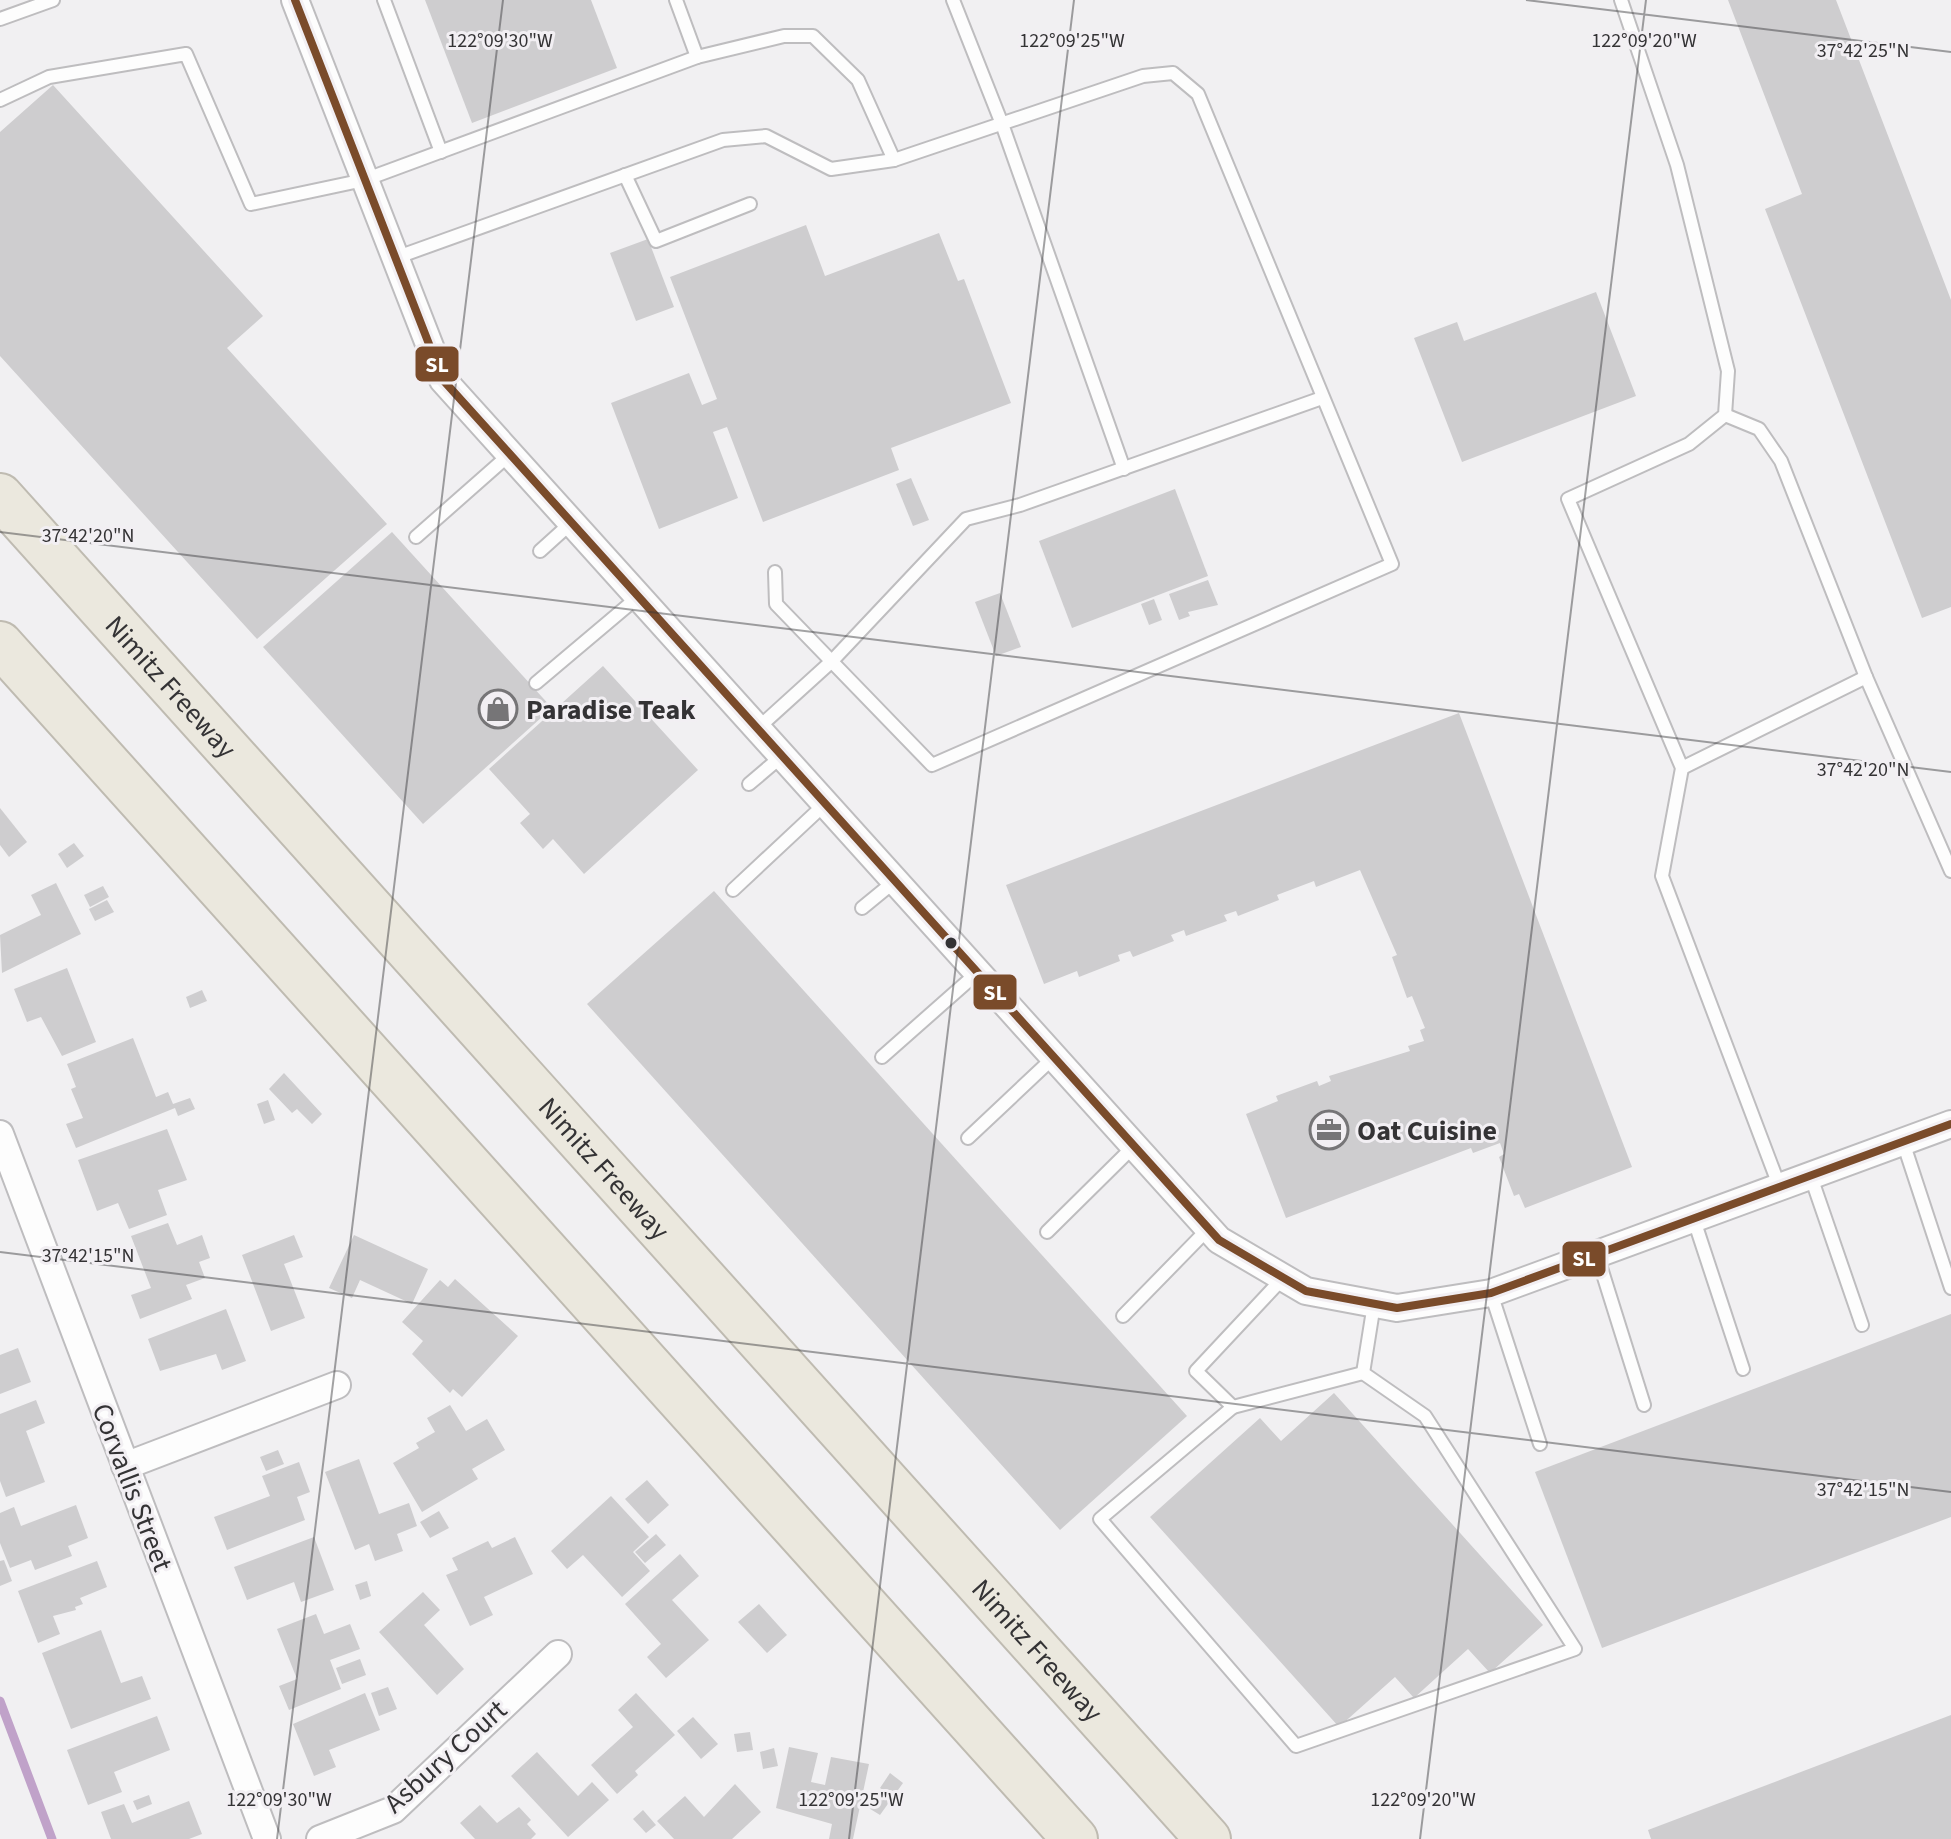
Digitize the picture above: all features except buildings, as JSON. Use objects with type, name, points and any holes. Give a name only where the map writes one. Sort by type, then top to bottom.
[{"type":"highway","name":"Nimitz Freeway","points":[[0,496],[1208,1839]]},
{"type":"highway","points":[[0,644],[1075,1839]]},
{"type":"street","points":[[295,0],[443,380],[1207,1230],[1306,1291],[1397,1308],[1491,1293],[1951,1124]]},
{"type":"street","name":"Corvallis Street","points":[[0,1134],[267,1839]]},
{"type":"street","points":[[125,1466],[337,1385]]},
{"type":"street","name":"Asbury Court","points":[[320,1839],[393,1810],[558,1654]]},
{"type":"lane","points":[[10,0],[16,13]]},
{"type":"lane","points":[[0,19],[53,0]]},
{"type":"lane","points":[[384,0],[441,152]]},
{"type":"lane","points":[[676,0],[697,57]]},
{"type":"lane","points":[[953,0],[1002,124],[1124,469]]},
{"type":"lane","points":[[1621,0],[1677,165],[1728,371],[1725,415],[1689,444],[1568,499],[1682,768],[1662,876],[1780,1189]]},
{"type":"lane","points":[[0,100],[49,77],[186,54],[251,204],[364,180],[697,57],[784,36],[813,36],[858,80],[894,160]]},
{"type":"lane","points":[[395,258],[723,140],[766,136],[831,169],[894,160],[1143,76],[1173,73],[1198,94],[1392,564],[932,765],[776,604],[775,572]]},
{"type":"lane","points":[[625,175],[656,241],[750,204]]},
{"type":"lane","points":[[757,729],[832,661],[966,519],[1020,505],[1322,398]]},
{"type":"lane","points":[[1725,415],[1759,429],[1781,461],[1866,677],[1951,871]]},
{"type":"lane","points":[[416,537],[509,455]]},
{"type":"lane","points":[[540,551],[571,523]]},
{"type":"lane","points":[[536,683],[638,597]]},
{"type":"lane","points":[[1682,768],[1866,677]]},
{"type":"lane","points":[[749,784],[782,756]]},
{"type":"lane","points":[[733,890],[825,804]]},
{"type":"lane","points":[[862,908],[895,881]]},
{"type":"lane","points":[[882,1057],[976,974]]},
{"type":"lane","points":[[968,1138],[1053,1058]]},
{"type":"lane","points":[[1903,1142],[1951,1288]]},
{"type":"lane","points":[[1047,1232],[1134,1146]]},
{"type":"lane","points":[[1811,1177],[1862,1325]]},
{"type":"lane","points":[[1694,1220],[1743,1369]]},
{"type":"lane","points":[[1123,1316],[1207,1230]]},
{"type":"lane","points":[[1597,1255],[1644,1405]]},
{"type":"lane","points":[[1233,1407],[1196,1371],[1283,1278]]},
{"type":"lane","points":[[1491,1293],[1540,1444]]},
{"type":"lane","points":[[1363,1373],[1374,1304]]},
{"type":"lane","points":[[1363,1373],[1425,1416],[1575,1649],[1296,1746],[1100,1519],[1233,1407],[1363,1373]]},
{"type":"waterway","points":[[0,1701],[52,1839]]},
{"type":"transit line","name":"SL","points":[[295,0],[443,380],[1219,1240],[1306,1291],[1397,1308],[1491,1293],[1951,1124]]},
{"type":"place","name":"Paradise Teak","points":[[498,709]]},
{"type":"place","name":"Oat Cuisine","points":[[1329,1130]]}]
